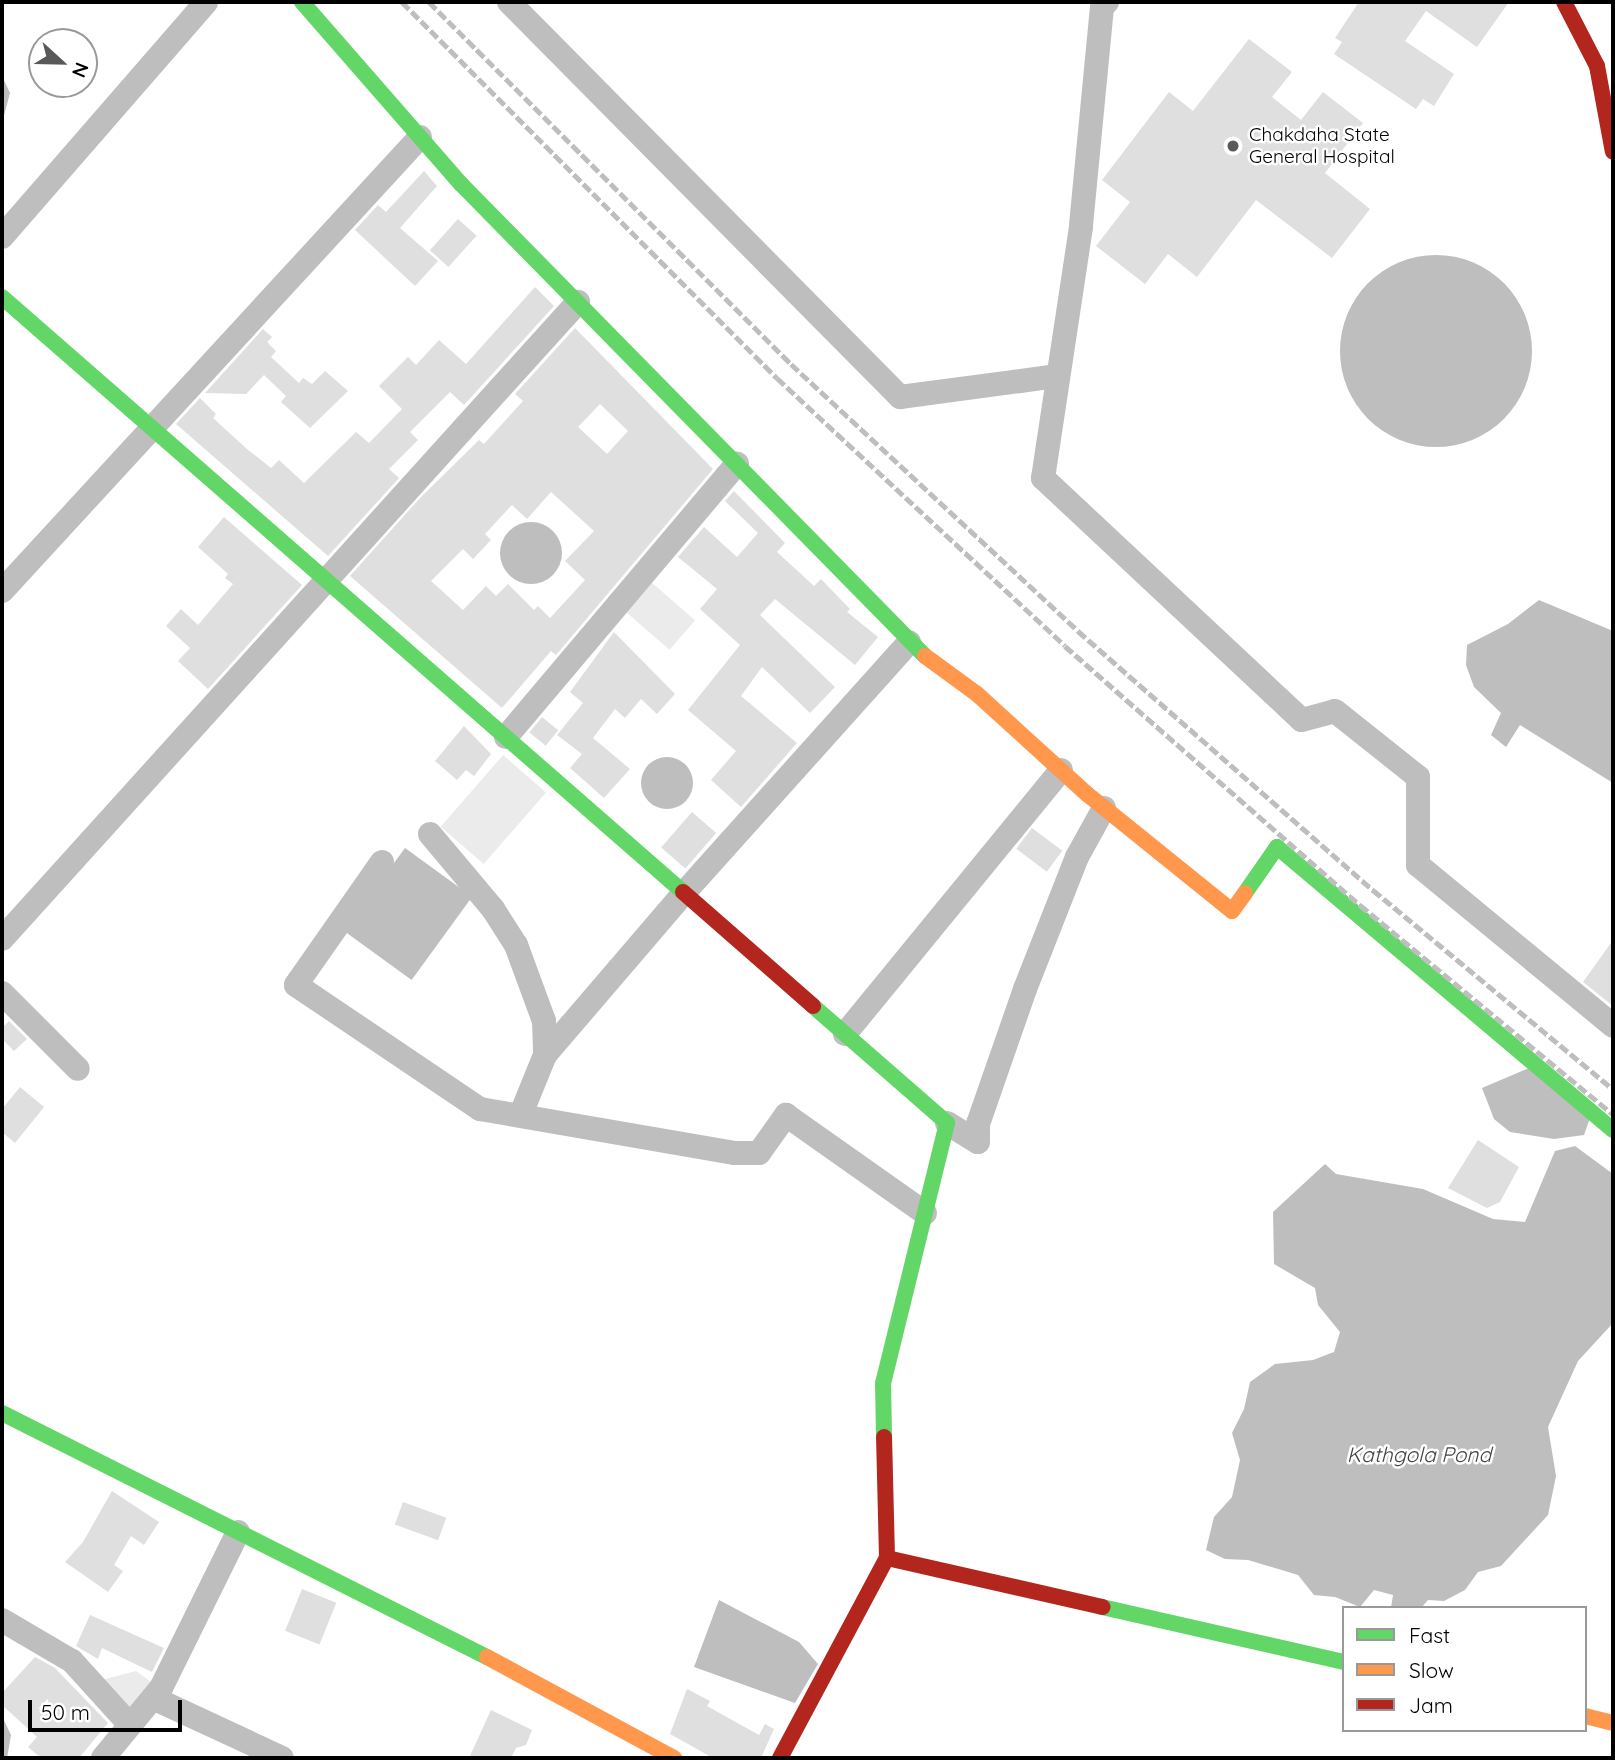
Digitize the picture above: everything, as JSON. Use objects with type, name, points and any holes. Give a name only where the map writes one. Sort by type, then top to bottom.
[{"type":"main road","points":[[302,2],[420,137],[909,642],[977,694],[1104,808],[1232,911],[1277,847],[1613,1130]]},
{"type":"main road","points":[[1564,2],[1597,66],[1613,152]]},
{"type":"main road","points":[[2,298],[947,1123],[883,1383],[887,1558],[780,1758]]},
{"type":"main road","points":[[2,1413],[321,1577],[388,1603],[674,1758]]},
{"type":"main road","points":[[887,1558],[1342,1662]]},
{"type":"main road","points":[[1587,1716],[1613,1723]]},
{"type":"street","points":[[2,237],[206,2]]},
{"type":"street","points":[[509,2],[900,397],[1058,376]]},
{"type":"street","points":[[1107,2],[1102,7],[1081,227],[1043,478],[1302,720],[1335,711],[1418,777],[1418,865],[1613,1026]]},
{"type":"street","points":[[2,591],[148,427],[420,137]]},
{"type":"street","points":[[2,939],[578,302]]},
{"type":"street","points":[[506,737],[737,464]]},
{"type":"street","points":[[522,1114],[545,1055],[684,893],[909,642]]},
{"type":"street","points":[[845,1034],[1061,771]]},
{"type":"street","points":[[947,1123],[978,1142],[978,1124],[1025,989],[1077,857],[1104,808]]},
{"type":"street","points":[[430,834],[493,909],[516,945],[544,1021],[545,1055]]},
{"type":"street","points":[[382,862],[296,985],[480,1108],[659,1142],[747,1153],[759,1153],[786,1115],[925,1213]]},
{"type":"street","points":[[2,993],[78,1069]]},
{"type":"street","points":[[103,1758],[153,1698],[237,1532]]},
{"type":"street","points":[[2,1620],[72,1661],[130,1726]]},
{"type":"street","points":[[153,1698],[282,1758]]},
{"type":"shaded area","points":[[643,575],[695,620],[669,650],[617,604]]},
{"type":"shaded area","points":[[503,755],[546,792],[484,864],[441,827]]},
{"type":"shaded area","points":[[136,1671],[158,1687],[129,1722],[94,1682]]},
{"type":"water","points":[[2,76],[10,93],[2,123]]},
{"type":"water","points":[[1436,255],[1473,263],[1504,283],[1524,314],[1532,351],[1524,388],[1504,419],[1473,439],[1436,447],[1399,439],[1368,419],[1348,388],[1340,351],[1348,314],[1368,283],[1399,263]]},
{"type":"water","points":[[531,522],[553,531],[562,553],[553,575],[531,584],[509,575],[500,553],[509,531]]},
{"type":"water","points":[[1539,600],[1613,631],[1613,783],[1520,725],[1506,747],[1491,735],[1501,713],[1474,687],[1466,665],[1467,645],[1508,624]]},
{"type":"water","points":[[667,757],[677,759],[685,765],[691,773],[691,793],[685,801],[677,807],[667,809],[657,807],[649,801],[643,793],[641,783],[643,773],[649,765],[657,759]]},
{"type":"water","points":[[405,848],[472,897],[412,980],[344,931]]},
{"type":"water","points":[[1529,1068],[1590,1118],[1584,1135],[1554,1139],[1510,1132],[1494,1119],[1482,1088]]},
{"type":"water","name":"Kathgola Pond","points":[[1575,1146],[1613,1174],[1613,1323],[1578,1361],[1548,1427],[1556,1476],[1548,1515],[1501,1566],[1478,1572],[1465,1590],[1444,1601],[1428,1600],[1423,1606],[1391,1606],[1393,1595],[1374,1590],[1361,1606],[1335,1597],[1314,1595],[1298,1575],[1248,1560],[1225,1559],[1206,1550],[1214,1517],[1232,1497],[1240,1460],[1232,1433],[1244,1409],[1250,1382],[1275,1364],[1313,1360],[1334,1352],[1340,1332],[1318,1305],[1315,1288],[1274,1264],[1273,1212],[1325,1164],[1336,1174],[1423,1189],[1493,1219],[1525,1222],[1555,1151]]},
{"type":"water","points":[[719,1600],[799,1642],[818,1664],[795,1703],[694,1667]]},
{"type":"water","points":[[2,1716],[11,1735],[7,1758],[2,1758]]},
{"type":"building","points":[[1359,2],[1509,2],[1477,47],[1426,11],[1405,41],[1454,74],[1434,106],[1423,99],[1416,109],[1334,54],[1342,42],[1335,38]]},
{"type":"building","points":[[1249,39],[1292,72],[1272,97],[1301,120],[1323,92],[1363,123],[1325,173],[1370,209],[1332,258],[1256,200],[1197,277],[1168,254],[1145,284],[1096,246],[1130,202],[1102,180],[1169,92],[1193,111]]},
{"type":"building","points":[[424,171],[437,186],[400,228],[438,261],[415,286],[355,230],[378,205],[386,212]]},
{"type":"building","points":[[458,219],[477,236],[448,267],[430,250]]},
{"type":"building","points":[[535,287],[554,306],[464,405],[450,392],[410,432],[418,440],[389,469],[399,478],[328,556],[176,424],[200,398],[216,414],[213,418],[247,449],[271,468],[279,460],[304,483],[356,432],[369,443],[402,409],[379,386],[408,357],[416,365],[439,340],[466,364]]},
{"type":"building","points":[[575,328],[713,469],[556,655],[551,651],[502,708],[350,576],[420,498],[479,440],[484,444],[523,401],[515,394]],"holes":[[[600,404],[628,431],[607,454],[578,427]],[[551,492],[594,531],[565,561],[585,580],[550,618],[538,606],[534,610],[508,584],[496,596],[486,586],[463,610],[431,581],[463,549],[473,559],[491,540],[485,534],[512,505],[527,519]]]},
{"type":"building","points":[[263,329],[272,337],[267,342],[276,351],[271,357],[299,383],[303,378],[312,384],[325,371],[348,391],[310,428],[281,402],[286,396],[264,375],[246,394],[205,393]]},
{"type":"building","points":[[734,491],[785,543],[777,552],[814,586],[821,579],[850,609],[847,612],[878,637],[855,665],[775,599],[760,615],[835,687],[810,713],[762,667],[741,696],[797,743],[741,807],[711,780],[736,751],[688,710],[740,645],[700,609],[717,589],[678,557],[704,527],[737,557],[758,533],[725,501]]},
{"type":"building","points":[[224,517],[302,585],[208,689],[178,661],[190,648],[166,626],[181,609],[198,625],[233,584],[225,578],[228,574],[198,547]]},
{"type":"building","points":[[614,632],[675,694],[657,714],[641,699],[625,718],[615,709],[593,738],[630,769],[604,798],[570,768],[582,754],[557,735],[583,703],[570,692]]},
{"type":"building","points":[[542,717],[558,730],[546,746],[529,733]]},
{"type":"building","points":[[464,726],[491,754],[474,776],[466,770],[457,780],[435,761]]},
{"type":"building","points":[[692,812],[716,833],[685,868],[661,847]]},
{"type":"building","points":[[1032,828],[1062,851],[1047,872],[1016,849]]},
{"type":"building","points":[[1613,940],[1613,1006],[1583,982]]},
{"type":"building","points":[[9,1021],[27,1039],[14,1051],[2,1039],[2,1028]]},
{"type":"building","points":[[20,1087],[44,1107],[15,1143],[2,1132],[2,1109]]},
{"type":"building","points":[[1478,1140],[1519,1167],[1500,1202],[1487,1208],[1448,1188]]},
{"type":"building","points":[[112,1491],[159,1522],[144,1545],[131,1536],[114,1565],[123,1571],[108,1592],[65,1562],[83,1542]]},
{"type":"building","points":[[403,1502],[446,1518],[438,1540],[395,1525]]},
{"type":"building","points":[[302,1589],[336,1603],[319,1645],[285,1631]]},
{"type":"building","points":[[90,1615],[164,1648],[152,1672],[102,1648],[98,1659],[76,1646]]},
{"type":"building","points":[[35,1657],[55,1668],[108,1723],[79,1758],[41,1758],[28,1747],[37,1737],[2,1705],[2,1693]]},
{"type":"building","points":[[687,1689],[710,1701],[707,1706],[759,1735],[765,1724],[774,1729],[761,1758],[713,1758],[670,1734]]},
{"type":"building","points":[[491,1710],[532,1730],[526,1745],[516,1748],[511,1758],[469,1758]]},
{"type":"railway","points":[[402,2],[777,378],[1065,646],[1360,905],[1613,1114]]},
{"type":"railway","points":[[429,2],[791,364],[1078,631],[1373,890],[1613,1089]]},
{"type":"traffic: fast","points":[[302,2],[461,184],[925,656]]},
{"type":"traffic: fast","points":[[2,297],[683,892]]},
{"type":"traffic: fast","points":[[1245,893],[1277,847],[1613,1130]]},
{"type":"traffic: fast","points":[[813,1006],[947,1123],[883,1383],[884,1437]]},
{"type":"traffic: fast","points":[[2,1413],[487,1657]]},
{"type":"traffic: fast","points":[[1102,1607],[1342,1662]]},
{"type":"traffic: slow","points":[[925,656],[977,694],[1087,794],[1232,911],[1245,893]]},
{"type":"traffic: slow","points":[[487,1657],[674,1758]]},
{"type":"traffic: slow","points":[[1587,1716],[1613,1723]]},
{"type":"traffic: jam","points":[[1564,2],[1597,66],[1613,152]]},
{"type":"traffic: jam","points":[[683,892],[813,1006]]},
{"type":"traffic: jam","points":[[780,1758],[887,1558],[884,1437]]},
{"type":"traffic: jam","points":[[887,1558],[1102,1607]]},
{"type":"place","name":"Chakdaha State General Hospital","points":[[1233,146]]}]
